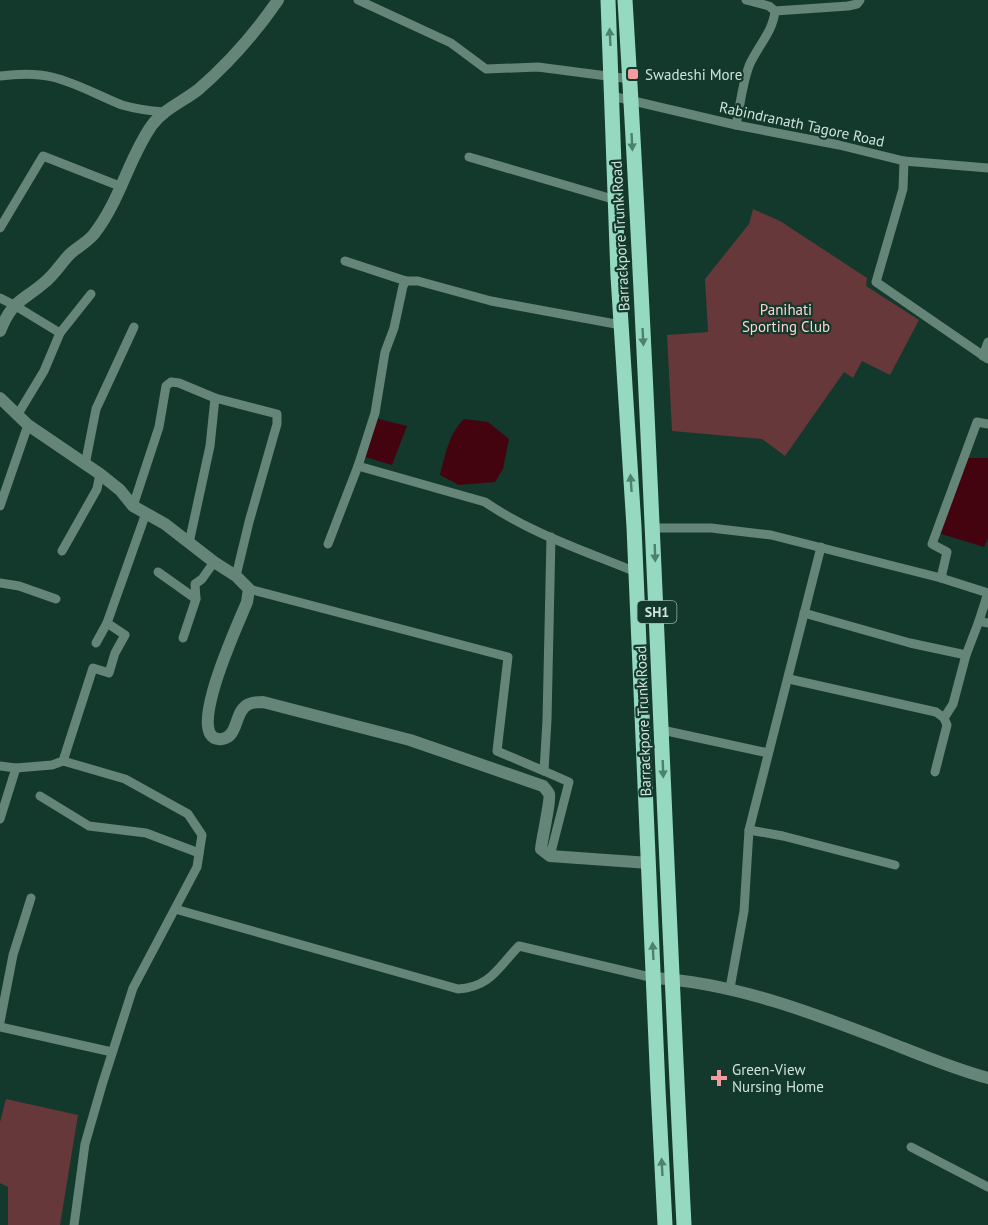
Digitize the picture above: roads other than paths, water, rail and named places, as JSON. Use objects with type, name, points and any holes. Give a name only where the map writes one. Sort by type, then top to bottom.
[{"type":"main road","name":"Barrackpore Trunk Road","points":[[608,0],[621,325],[636,572],[666,1225]]},
{"type":"main road","name":"Barrackpore Trunk Road","points":[[625,0],[654,528],[684,1225]]},
{"type":"street","points":[[0,331],[14,305],[46,281],[69,255],[93,235],[122,187],[143,140],[153,124],[164,112],[184,102],[231,60],[278,0]]},
{"type":"street","points":[[358,0],[451,43],[486,69],[538,67],[630,79]]},
{"type":"street","points":[[746,0],[769,6],[775,11],[848,6],[857,4],[860,0]]},
{"type":"street","points":[[736,125],[744,82],[750,64],[769,32],[775,11]]},
{"type":"street","points":[[0,76],[16,74],[50,76],[89,89],[122,105],[164,112]]},
{"type":"street","name":"Rabindranath Tagore Road","points":[[612,96],[904,161],[988,168]]},
{"type":"street","points":[[0,228],[44,156],[122,187]]},
{"type":"street","points":[[469,157],[616,200]]},
{"type":"street","points":[[904,161],[903,189],[876,282],[986,357],[988,342]]},
{"type":"street","points":[[345,261],[406,281],[418,281],[491,301],[621,325]]},
{"type":"street","points":[[328,544],[358,466],[375,413],[385,352],[394,328],[402,286],[406,281]]},
{"type":"street","points":[[18,414],[44,370],[60,333],[91,294]]},
{"type":"street","points":[[0,298],[60,333]]},
{"type":"street","points":[[85,465],[96,409],[134,327]]},
{"type":"street","points":[[133,506],[159,427],[166,386],[171,382],[179,383],[214,398],[276,414],[278,424],[249,522],[236,576]]},
{"type":"street","points":[[0,398],[28,425],[120,490],[133,506],[165,524],[236,576],[249,589],[508,657],[497,751],[569,782],[550,856]]},
{"type":"street","points":[[189,543],[210,446],[214,398]]},
{"type":"street","points":[[941,578],[947,552],[932,544],[977,422],[988,424]]},
{"type":"street","points":[[0,506],[3,489],[28,425]]},
{"type":"street","points":[[358,466],[485,502],[499,512],[551,537],[636,572]]},
{"type":"street","points":[[62,551],[97,489],[100,474]]},
{"type":"street","points":[[96,643],[107,623],[146,513]]},
{"type":"street","points":[[654,528],[711,528],[771,535],[988,592],[984,622],[966,655],[953,704],[944,718]]},
{"type":"street","points":[[544,771],[551,537]]},
{"type":"street","points":[[730,988],[744,911],[749,830],[821,547]]},
{"type":"street","points":[[183,638],[196,599],[195,584],[202,579],[214,562]]},
{"type":"street","points":[[158,572],[196,599]]},
{"type":"street","points":[[0,583],[15,585],[56,599]]},
{"type":"street","points":[[249,589],[247,602],[211,694],[207,724],[210,734],[215,738],[226,738],[231,733],[241,709],[250,703],[263,702],[410,740],[526,778],[543,786],[549,793],[549,803],[541,849],[550,856],[649,864]]},
{"type":"street","points":[[804,614],[910,644],[966,655]]},
{"type":"street","points":[[63,761],[93,668],[109,673],[115,653],[125,635],[107,623]]},
{"type":"street","points":[[789,679],[936,712],[944,718],[947,725],[935,772]]},
{"type":"street","points":[[662,730],[768,753]]},
{"type":"street","points":[[0,766],[16,768],[51,765],[63,761],[125,780],[188,814],[202,835],[197,867],[133,988],[86,1144],[74,1225]]},
{"type":"street","points":[[0,819],[16,768]]},
{"type":"street","points":[[40,796],[89,826],[146,833],[199,853]]},
{"type":"street","points":[[749,830],[783,836],[895,865]]},
{"type":"street","points":[[0,1022],[13,955],[31,898]]},
{"type":"street","points":[[175,909],[458,989],[483,984],[519,946],[654,978],[730,988],[871,1035],[969,1073],[988,1078]]},
{"type":"street","points":[[0,1027],[112,1052]]},
{"type":"street","points":[[911,1147],[988,1187]]},
{"type":"place","name":"Swadeshi More","points":[[633,74]]},
{"type":"place","name":"Green-View Nursing Home","points":[[719,1078]]},
{"type":"park label","name":"Panihati Sporting Club","points":[[786,318]]}]
